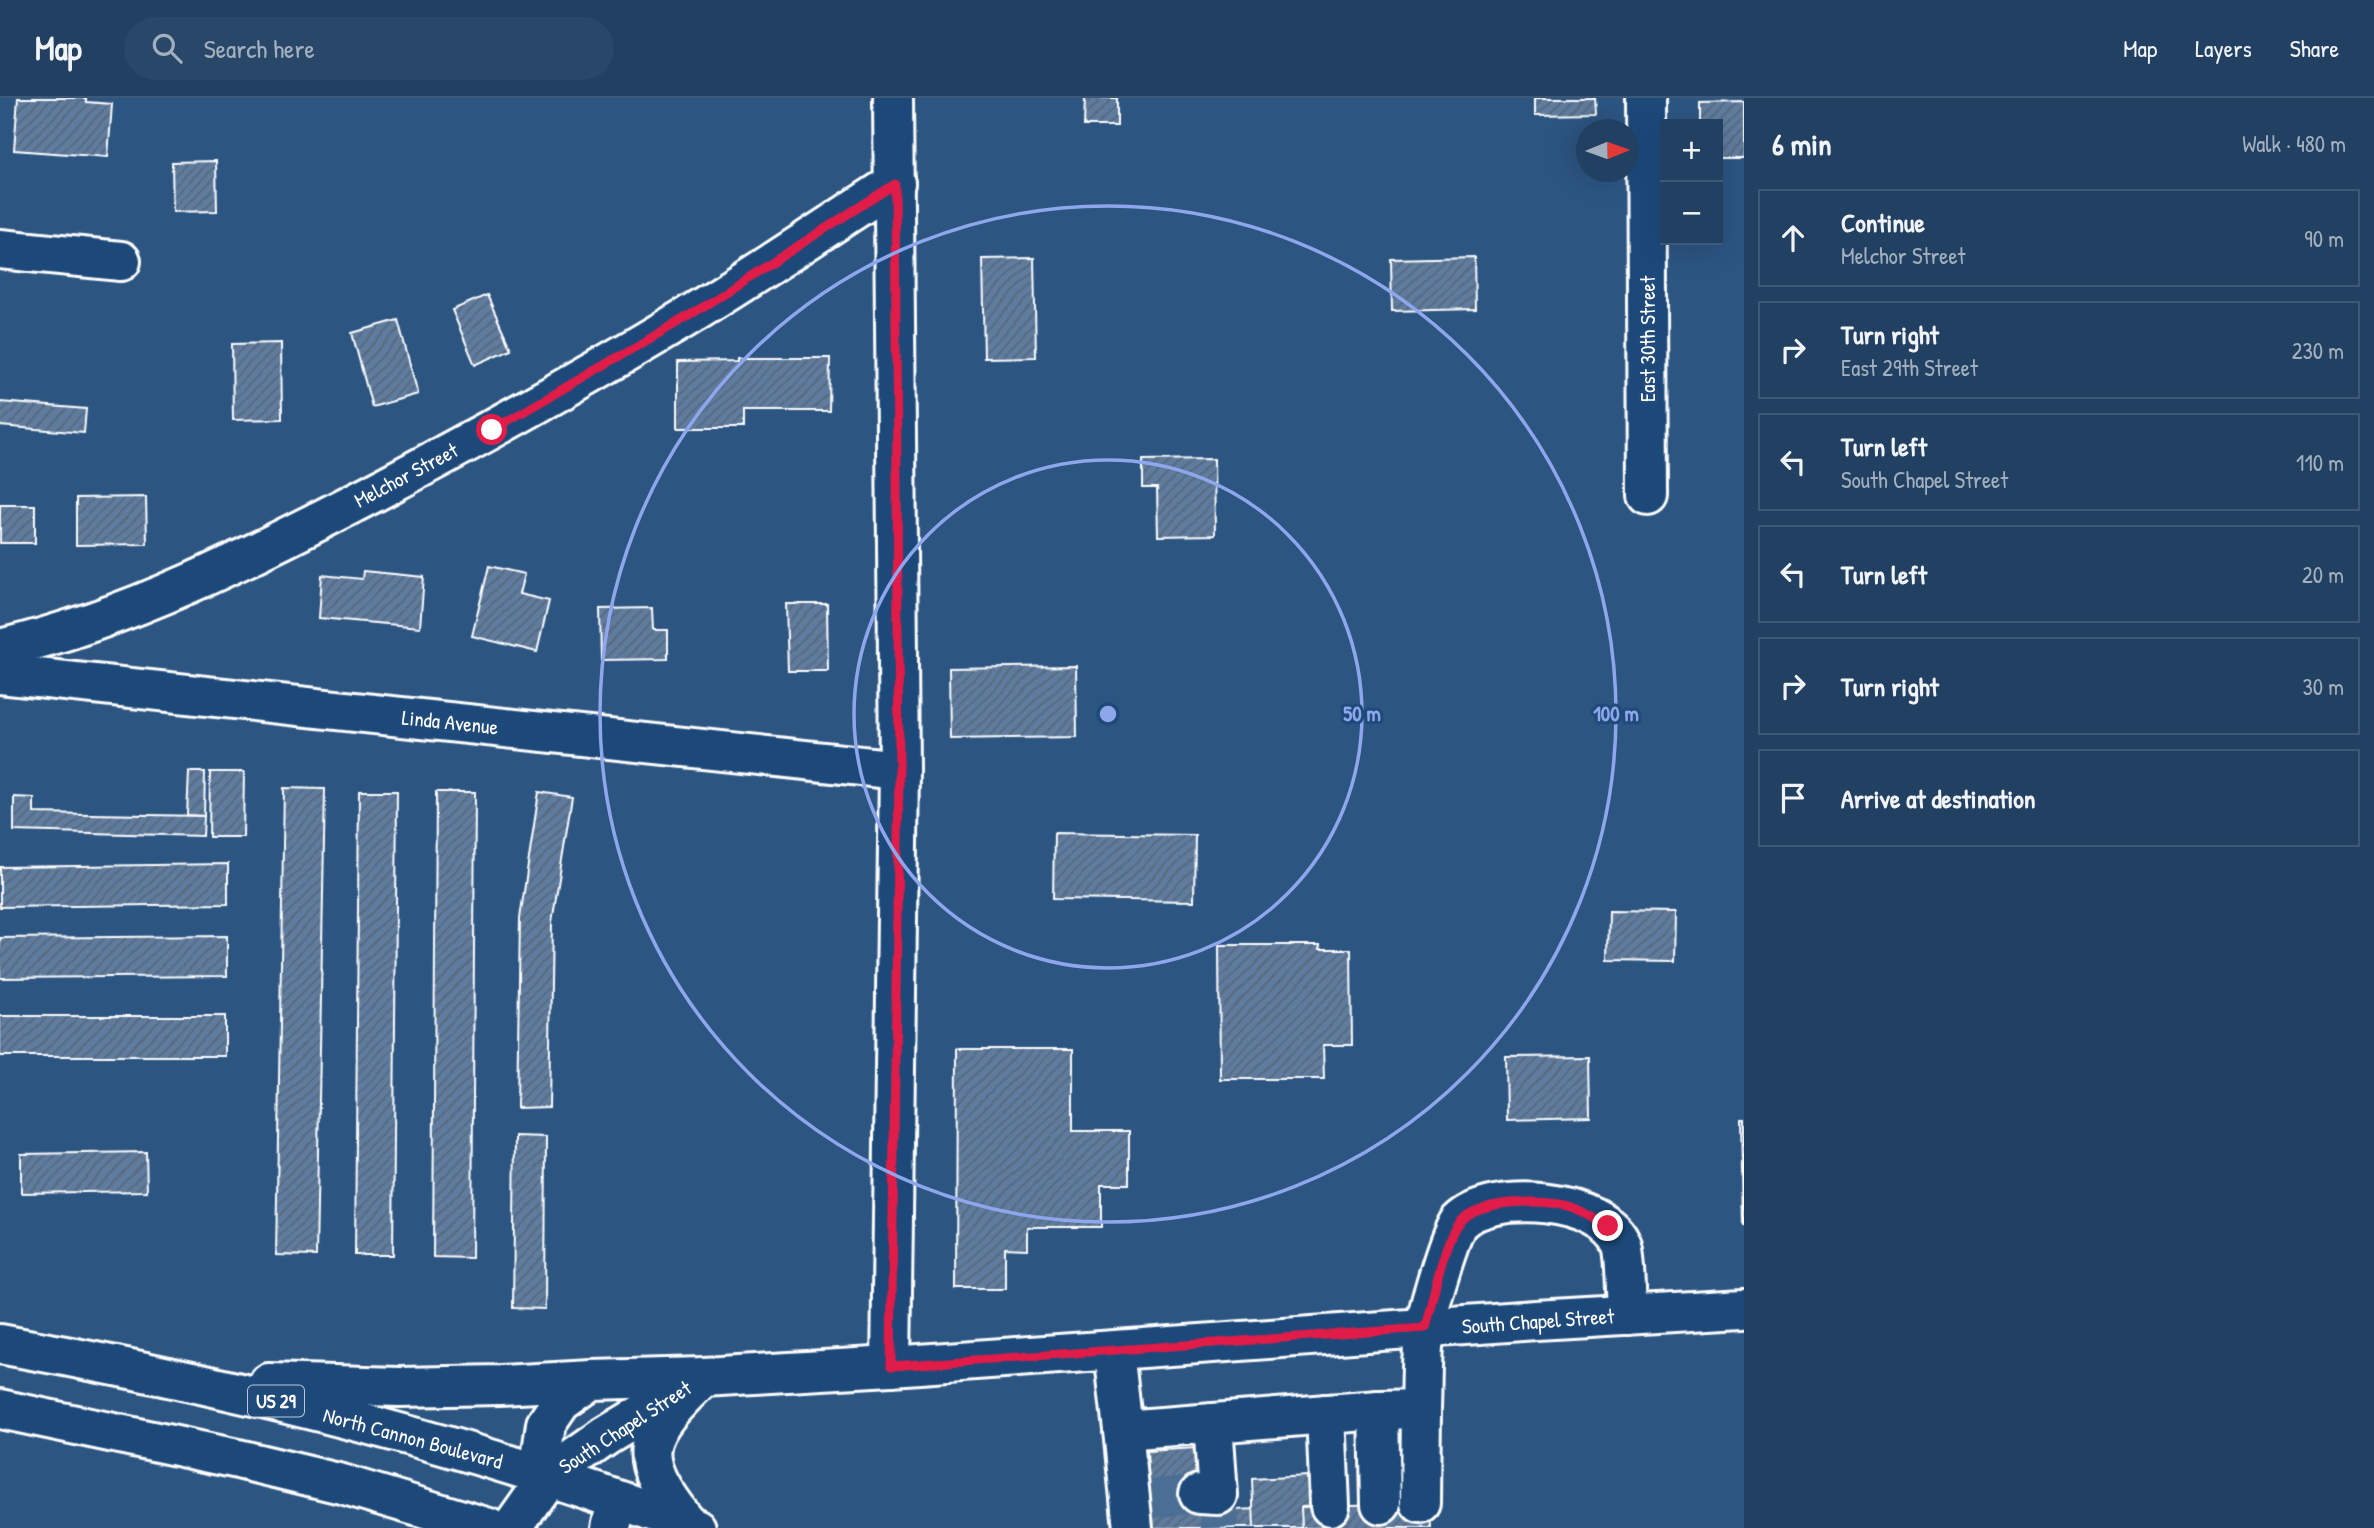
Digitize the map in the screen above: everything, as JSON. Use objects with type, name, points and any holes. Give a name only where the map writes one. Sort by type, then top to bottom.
[{"type":"street","points":[[891,1366],[899,770],[893,98]]},
{"type":"street","name":"East 30th Street","points":[[1646,98],[1648,496]]},
{"type":"street","name":"Melchor Street","points":[[0,649],[28,643],[134,608],[288,538],[492,430],[676,323],[895,184]]},
{"type":"street","points":[[0,249],[121,261]]},
{"type":"street","name":"Linda Avenue","points":[[0,674],[899,770]]},
{"type":"street","points":[[1420,1503],[1425,1328],[1450,1240],[1458,1223],[1471,1213],[1496,1203],[1559,1204],[1585,1212],[1608,1226],[1622,1245],[1627,1315]]},
{"type":"street","name":"South Chapel Street","points":[[548,1477],[542,1452],[546,1424],[561,1402],[593,1380],[703,1377],[891,1366],[1744,1308]]},
{"type":"street","name":"North Cannon Boulevard","points":[[0,1344],[276,1401],[548,1477],[614,1514],[692,1527]]},
{"type":"street","points":[[1114,1351],[1123,1430],[1138,1509]]},
{"type":"street","points":[[692,1527],[656,1480],[649,1450],[658,1426],[672,1407],[703,1377]]},
{"type":"street","name":"South Chapel Street","points":[[512,1528],[548,1477],[606,1436],[703,1377]]},
{"type":"street","points":[[175,1379],[399,1387],[593,1380]]},
{"type":"street","points":[[0,1409],[238,1459],[342,1484],[489,1528]]},
{"type":"street","points":[[1123,1430],[1421,1409]]},
{"type":"street","points":[[1379,1410],[1381,1504]]},
{"type":"street","points":[[1326,1414],[1330,1506]]},
{"type":"street","points":[[1212,1500],[1213,1423]]},
{"type":"building","points":[[18,98],[86,98],[86,102],[112,104],[108,157],[14,150]]},
{"type":"building","points":[[1085,98],[1117,98],[1117,126],[1084,126]]},
{"type":"building","points":[[1535,98],[1595,98],[1596,114],[1535,115]]},
{"type":"building","points":[[1744,102],[1744,158],[1723,158],[1723,119],[1700,119],[1700,103]]},
{"type":"building","points":[[216,161],[217,211],[173,212],[172,162]]},
{"type":"building","points":[[1474,257],[1475,309],[1392,311],[1391,259]]},
{"type":"building","points":[[1034,258],[1036,357],[984,358],[982,259]]},
{"type":"building","points":[[487,295],[511,349],[475,365],[452,310]]},
{"type":"building","points":[[398,320],[418,394],[372,407],[352,333]]},
{"type":"building","points":[[281,343],[282,419],[233,420],[232,344]]},
{"type":"building","points":[[737,358],[830,358],[829,411],[743,411],[743,428],[678,428],[678,362],[737,361]]},
{"type":"building","points":[[0,402],[86,409],[84,433],[0,426]]},
{"type":"building","points":[[1214,459],[1215,535],[1158,536],[1157,488],[1143,488],[1143,460]]},
{"type":"building","points":[[146,497],[147,544],[76,545],[76,498]]},
{"type":"building","points":[[0,505],[35,505],[35,543],[0,543]]},
{"type":"building","points":[[489,566],[524,574],[519,594],[549,601],[537,652],[472,636]]},
{"type":"building","points":[[363,571],[424,577],[420,627],[319,618],[322,575],[362,579]]},
{"type":"building","points":[[786,604],[827,604],[828,671],[788,671]]},
{"type":"building","points":[[652,608],[653,630],[668,630],[668,659],[601,660],[600,609]]},
{"type":"building","points":[[1076,666],[1077,737],[950,739],[949,668]]},
{"type":"building","points":[[189,772],[205,772],[204,816],[187,815]]},
{"type":"building","points":[[210,772],[244,772],[243,837],[209,837]]},
{"type":"building","points":[[284,788],[325,789],[316,1256],[276,1255]]},
{"type":"building","points":[[359,791],[397,791],[393,1255],[355,1255]]},
{"type":"building","points":[[436,792],[475,792],[472,1258],[433,1257]]},
{"type":"building","points":[[539,792],[572,797],[552,922],[549,1107],[517,1108],[520,918]]},
{"type":"building","points":[[14,797],[34,798],[34,813],[204,816],[203,836],[14,831]]},
{"type":"building","points":[[1054,833],[1195,835],[1194,901],[1053,899]]},
{"type":"building","points":[[228,864],[228,904],[0,907],[0,867]]},
{"type":"building","points":[[1609,911],[1676,912],[1675,961],[1608,960]]},
{"type":"building","points":[[227,936],[227,976],[0,978],[0,938]]},
{"type":"building","points":[[1219,945],[1320,945],[1320,949],[1351,949],[1352,1045],[1323,1045],[1324,1079],[1220,1079]]},
{"type":"building","points":[[0,1016],[225,1016],[225,1056],[0,1056]]},
{"type":"building","points":[[957,1049],[1073,1049],[1073,1131],[1129,1131],[1129,1184],[1101,1184],[1101,1227],[1027,1227],[1027,1249],[1005,1248],[1005,1289],[956,1289]]},
{"type":"building","points":[[1590,1056],[1591,1118],[1507,1120],[1506,1057]]},
{"type":"building","points":[[1741,1118],[1744,1118],[1744,1226],[1743,1226]]},
{"type":"building","points":[[515,1136],[546,1137],[545,1309],[513,1308]]},
{"type":"building","points":[[146,1152],[147,1191],[21,1193],[21,1154]]},
{"type":"building","points":[[1196,1448],[1199,1511],[1261,1509],[1262,1528],[1151,1528],[1147,1451]]},
{"type":"building","points":[[1307,1476],[1309,1528],[1254,1528],[1252,1479]]},
{"type":"building","points":[[1430,1502],[1431,1528],[1302,1528],[1301,1507]]},
{"type":"tunnel","points":[[1150,1499],[1199,1494]]},
{"type":"tunnel","points":[[1219,1510],[1220,1528]]},
{"type":"route","points":[[492,430],[687,317],[895,184],[899,770],[891,1366],[1425,1328],[1450,1240],[1458,1223],[1471,1213],[1496,1203],[1559,1204],[1585,1212],[1608,1226]]}]
